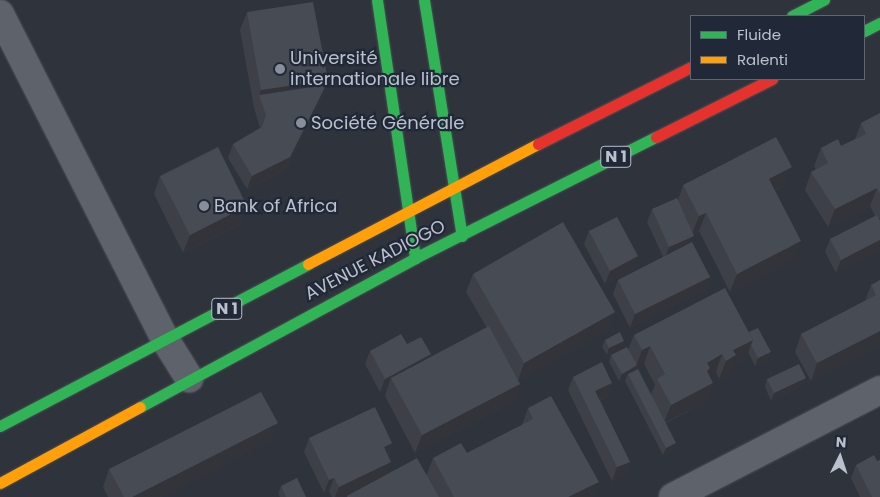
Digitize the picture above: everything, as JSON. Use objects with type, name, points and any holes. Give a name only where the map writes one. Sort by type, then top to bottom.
[{"type":"main road","points":[[377,0],[414,258]]},
{"type":"main road","points":[[424,0],[452,188],[462,236]]},
{"type":"main road","points":[[794,15],[824,0]]},
{"type":"main road","points":[[865,30],[880,23]]},
{"type":"main road","name":"AVENUE KADIOGO","points":[[0,426],[408,214],[452,188],[690,68]]},
{"type":"main road","name":"AVENUE KADIOGO","points":[[0,483],[189,378],[414,258],[462,236],[770,80]]},
{"type":"street","points":[[0,14],[166,341],[189,378]]},
{"type":"street","points":[[673,497],[880,390]]},
{"type":"building","points":[[313,2],[328,80],[261,90],[247,12]]},
{"type":"building","points":[[326,85],[290,157],[252,176],[233,144],[262,127],[266,115],[259,95]]},
{"type":"building","points":[[880,113],[880,194],[877,188],[835,209],[811,172],[828,163],[821,148],[838,139],[841,146],[866,134],[861,123]]},
{"type":"building","points":[[776,137],[792,167],[769,179],[801,241],[737,274],[706,213],[699,216],[683,185]]},
{"type":"building","points":[[218,147],[247,206],[190,235],[160,176]]},
{"type":"building","points":[[677,198],[694,236],[669,247],[652,209]]},
{"type":"building","points":[[877,215],[880,221],[880,240],[841,260],[830,239]]},
{"type":"building","points":[[617,217],[638,256],[610,271],[589,231]]},
{"type":"building","points":[[563,222],[615,312],[524,363],[473,274]]},
{"type":"building","points":[[692,242],[710,277],[635,314],[618,280]]},
{"type":"building","points":[[880,280],[880,331],[817,363],[801,334],[876,295],[871,285]]},
{"type":"building","points":[[725,288],[753,340],[733,350],[736,355],[726,361],[722,354],[707,363],[710,368],[707,371],[713,383],[671,405],[657,379],[665,374],[650,346],[642,350],[634,335]]},
{"type":"building","points":[[489,326],[520,384],[422,435],[391,378]]},
{"type":"building","points":[[758,328],[771,352],[758,358],[751,345],[753,340],[749,332]]},
{"type":"building","points":[[620,332],[624,341],[609,348],[605,340]]},
{"type":"building","points":[[401,334],[407,344],[421,337],[431,354],[385,379],[370,351]]},
{"type":"building","points":[[627,347],[637,365],[622,374],[611,355]]},
{"type":"building","points":[[602,362],[612,383],[595,391],[630,462],[617,467],[573,377]]},
{"type":"building","points":[[799,364],[806,378],[774,393],[767,379]]},
{"type":"building","points":[[638,369],[676,443],[666,448],[628,374]]},
{"type":"building","points":[[261,392],[278,423],[132,497],[124,497],[109,469]]},
{"type":"building","points":[[551,396],[599,482],[568,497],[454,497],[433,458],[461,443],[467,453],[533,419],[528,408]]},
{"type":"building","points":[[375,407],[392,443],[384,447],[391,462],[339,487],[334,478],[329,480],[309,438]]},
{"type":"building","points":[[874,455],[877,461],[880,460],[880,497],[872,497],[856,465]]},
{"type":"building","points":[[417,458],[439,497],[347,496]]},
{"type":"building","points":[[297,478],[306,497],[286,497],[281,486]]},
{"type":"traffic: fast","points":[[377,0],[415,258]]},
{"type":"traffic: fast","points":[[424,0],[462,236]]},
{"type":"traffic: fast","points":[[794,15],[824,0]]},
{"type":"traffic: fast","points":[[865,30],[880,23]]},
{"type":"traffic: fast","points":[[140,407],[415,258],[656,137]]},
{"type":"traffic: fast","points":[[0,426],[308,264]]},
{"type":"traffic: slow","points":[[308,264],[538,144]]},
{"type":"traffic: slow","points":[[0,483],[140,407]]},
{"type":"traffic: jam","points":[[538,144],[690,68]]},
{"type":"traffic: jam","points":[[656,137],[770,80]]},
{"type":"place","name":"Université internationale libre","points":[[280,69]]},
{"type":"place","name":"Société Générale","points":[[301,123]]},
{"type":"place","name":"Bank of Africa","points":[[204,206]]}]
